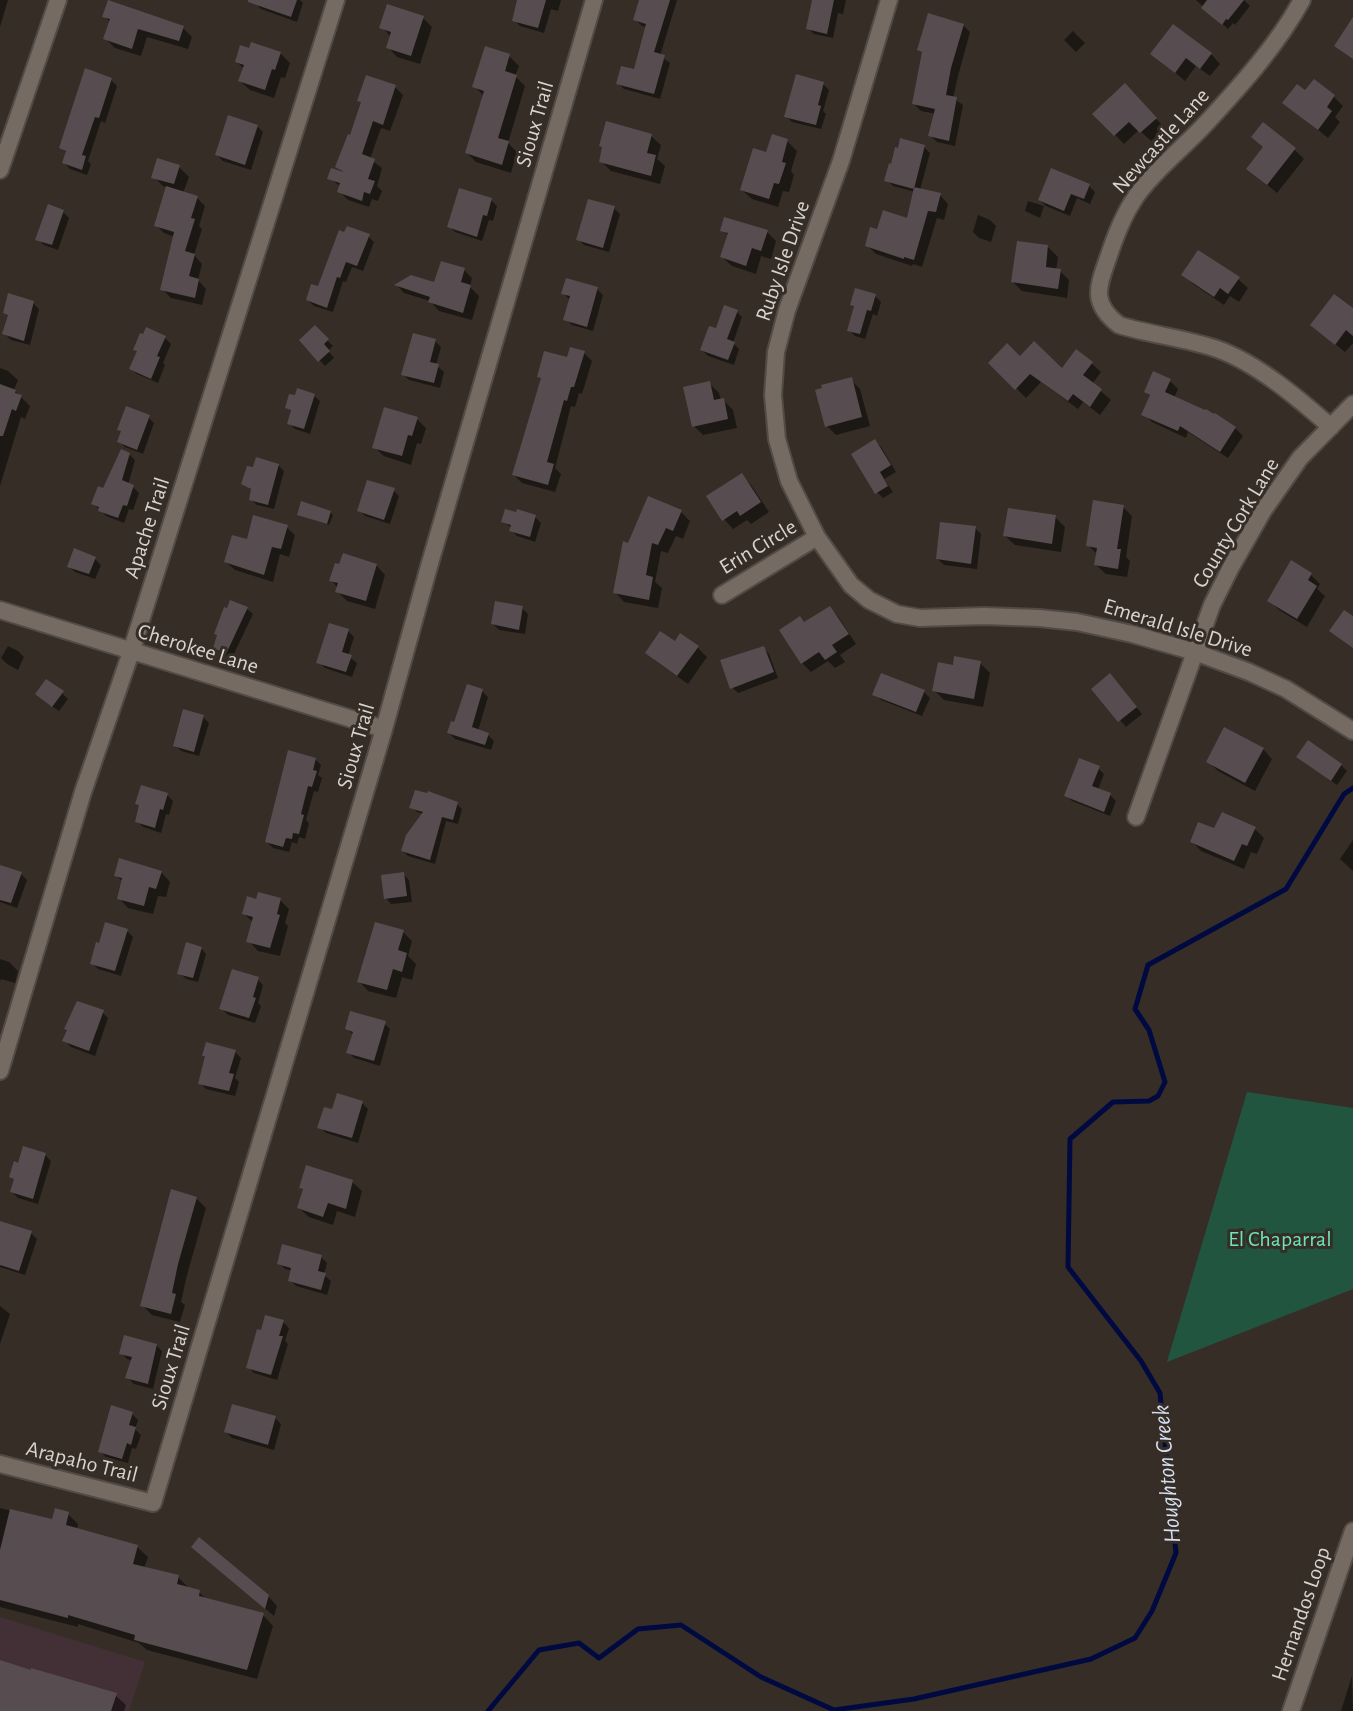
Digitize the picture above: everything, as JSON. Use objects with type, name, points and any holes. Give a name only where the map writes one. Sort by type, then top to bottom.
[{"type":"street","points":[[0,170],[58,0]]},
{"type":"street","name":"Apache Trail","points":[[0,1071],[83,792],[131,652],[336,0]]},
{"type":"street","name":"Sioux Trail","points":[[153,1503],[384,729],[594,0]]},
{"type":"street","name":"Ruby Isle Drive","points":[[817,537],[789,481],[779,450],[773,395],[776,352],[787,310],[841,161],[889,0]]},
{"type":"street","name":"Newcastle Lane","points":[[1302,0],[1265,56],[1208,122],[1138,193],[1118,227],[1098,286],[1099,299],[1108,316],[1119,325],[1218,349],[1300,400],[1331,427]]},
{"type":"street","name":"County Cork Lane","points":[[1136,817],[1212,605],[1231,567],[1263,511],[1300,458],[1353,404]]},
{"type":"street","name":"Erin Circle","points":[[722,595],[817,537]]},
{"type":"street","name":"Emerald Isle Drive","points":[[817,537],[851,585],[869,600],[897,614],[920,618],[1039,618],[1077,622],[1132,634],[1249,672],[1286,689],[1353,731]]},
{"type":"street","name":"Cherokee Lane","points":[[0,610],[384,729]]},
{"type":"street","name":"Arapaho Trail","points":[[0,1464],[153,1503]]},
{"type":"street","name":"Hernandos Loop","points":[[1291,1711],[1353,1531]]},
{"type":"shaded area","points":[[0,1617],[145,1662],[129,1711],[0,1711]]},
{"type":"green space","name":"El Chaparral","points":[[1247,1092],[1353,1108],[1353,1289],[1167,1362]]},
{"type":"building","points":[[108,0],[184,26],[179,41],[138,29],[132,49],[103,39],[110,19],[102,17]]},
{"type":"building","points":[[248,0],[297,0],[291,17]]},
{"type":"building","points":[[517,0],[546,0],[538,28],[512,21]]},
{"type":"building","points":[[639,0],[670,0],[654,52],[665,55],[654,94],[616,84],[621,66],[634,69],[646,24],[633,20]]},
{"type":"building","points":[[812,0],[834,0],[827,34],[806,29]]},
{"type":"building","points":[[1207,0],[1244,0],[1222,25],[1201,8]]},
{"type":"building","points":[[387,4],[424,16],[411,56],[386,48],[391,32],[379,28]]},
{"type":"building","points":[[928,13],[964,24],[946,95],[957,97],[949,141],[928,136],[935,109],[912,104],[922,52],[917,50]]},
{"type":"building","points":[[1353,17],[1353,59],[1334,46]]},
{"type":"building","points":[[1173,24],[1212,53],[1200,69],[1186,58],[1175,73],[1150,54]]},
{"type":"building","points":[[251,42],[281,52],[265,90],[238,81],[244,65],[235,62],[240,45],[249,48]]},
{"type":"building","points":[[485,46],[510,54],[505,71],[517,75],[498,138],[509,141],[502,165],[465,153],[484,91],[472,87]]},
{"type":"building","points":[[85,68],[112,78],[99,118],[95,117],[82,155],[86,156],[82,170],[62,163],[66,151],[59,148]]},
{"type":"building","points":[[796,74],[824,82],[816,125],[784,117]]},
{"type":"building","points":[[366,75],[396,85],[383,125],[373,121],[362,154],[375,159],[368,179],[375,181],[370,194],[364,192],[362,201],[337,192],[340,183],[327,179],[331,168],[344,172],[335,167],[350,135]]},
{"type":"building","points":[[1314,79],[1335,95],[1327,107],[1332,111],[1318,130],[1282,103],[1297,84],[1305,90]]},
{"type":"building","points":[[1125,83],[1157,118],[1140,133],[1129,122],[1114,136],[1092,114]]},
{"type":"building","points":[[228,115],[258,125],[245,165],[215,155]]},
{"type":"building","points":[[606,121],[652,134],[647,153],[656,155],[651,176],[599,162],[602,147],[599,146]]},
{"type":"building","points":[[1263,122],[1296,148],[1267,185],[1246,169],[1263,147],[1251,137]]},
{"type":"building","points":[[772,134],[788,139],[782,162],[786,163],[779,184],[774,183],[769,199],[740,190],[753,148],[766,152]]},
{"type":"building","points":[[900,138],[925,145],[914,189],[884,181]]},
{"type":"building","points":[[157,158],[180,165],[174,184],[151,178]]},
{"type":"building","points":[[1051,168],[1090,184],[1084,199],[1071,194],[1064,211],[1038,200]]},
{"type":"building","points":[[166,186],[198,196],[185,251],[195,254],[189,276],[199,279],[195,298],[160,290],[174,232],[154,226]]},
{"type":"building","points":[[914,187],[941,193],[936,212],[928,211],[914,260],[865,246],[870,227],[877,229],[883,210],[907,218]]},
{"type":"building","points":[[459,188],[492,198],[477,237],[447,227]]},
{"type":"building","points":[[588,199],[615,206],[603,248],[576,240]]},
{"type":"building","points":[[48,204],[64,210],[52,245],[35,240]]},
{"type":"building","points":[[724,217],[768,230],[761,251],[752,248],[746,266],[720,257],[728,233],[720,231]]},
{"type":"building","points":[[347,226],[370,234],[357,266],[346,262],[340,278],[337,277],[327,308],[306,300],[311,284],[318,286],[339,230],[344,232]]},
{"type":"building","points":[[1017,241],[1048,245],[1046,267],[1061,269],[1058,289],[1011,282]]},
{"type":"building","points":[[1198,250],[1240,277],[1228,294],[1220,288],[1214,297],[1181,275]]},
{"type":"building","points":[[441,261],[465,268],[461,282],[471,285],[463,313],[428,302],[430,297],[394,285],[411,275],[434,282]]},
{"type":"building","points":[[566,278],[598,287],[587,327],[563,320],[570,296],[561,294]]},
{"type":"building","points":[[855,288],[876,294],[871,311],[867,310],[860,334],[847,331]]},
{"type":"building","points":[[8,293],[34,301],[24,341],[2,334],[8,315],[3,313]]},
{"type":"building","points":[[1334,294],[1353,308],[1353,336],[1346,330],[1335,345],[1310,325]]},
{"type":"building","points":[[724,305],[738,310],[727,339],[735,342],[728,360],[700,350],[709,326],[716,328]]},
{"type":"building","points":[[315,325],[329,339],[324,344],[330,351],[318,362],[299,340]]},
{"type":"building","points":[[146,327],[166,336],[151,379],[129,369],[137,351],[133,350]]},
{"type":"building","points":[[413,333],[436,339],[430,362],[439,364],[434,383],[401,375]]},
{"type":"building","points":[[1034,341],[1062,368],[1076,349],[1093,362],[1083,375],[1102,389],[1090,407],[1073,394],[1068,401],[1030,374],[1015,390],[988,363],[1007,343],[1020,356]]},
{"type":"building","points":[[570,347],[585,351],[574,387],[571,387],[567,401],[564,400],[547,462],[554,464],[548,485],[512,475],[541,378],[537,377],[544,351],[567,357]]},
{"type":"building","points":[[1153,371],[1171,379],[1165,392],[1215,413],[1236,427],[1220,452],[1180,426],[1178,431],[1141,415],[1150,395],[1144,392]]},
{"type":"building","points":[[852,377],[862,417],[825,427],[815,390],[822,388],[821,385]]},
{"type":"building","points":[[710,381],[714,400],[724,398],[728,419],[692,427],[683,387]]},
{"type":"building","points":[[0,384],[22,395],[16,411],[12,409],[3,436],[0,436]]},
{"type":"building","points":[[297,388],[315,394],[304,429],[287,424],[291,410],[285,408],[289,394],[295,395]]},
{"type":"building","points":[[126,406],[150,415],[137,450],[117,442],[121,431],[117,430]]},
{"type":"building","points":[[384,407],[418,417],[412,436],[408,435],[402,456],[372,448]]},
{"type":"building","points":[[875,439],[891,465],[880,472],[888,486],[875,494],[851,454]]},
{"type":"building","points":[[121,449],[130,453],[122,480],[134,485],[127,506],[123,505],[118,518],[98,511],[99,507],[91,504],[98,486],[103,488]]},
{"type":"building","points":[[256,457],[279,464],[268,505],[249,500],[251,489],[241,484],[247,466],[253,467]]},
{"type":"building","points":[[742,473],[761,502],[740,516],[737,511],[722,521],[706,496]]},
{"type":"building","points":[[367,480],[395,488],[384,520],[357,511]]},
{"type":"building","points":[[648,496],[682,510],[673,531],[666,528],[658,545],[652,543],[646,575],[653,577],[649,600],[613,593],[623,541],[628,543]]},
{"type":"building","points":[[1093,500],[1124,505],[1117,549],[1121,549],[1118,569],[1094,565],[1097,548],[1086,546]]},
{"type":"building","points":[[301,501],[331,511],[327,524],[297,515]]},
{"type":"building","points":[[1008,508],[1056,515],[1052,544],[1003,536]]},
{"type":"building","points":[[505,509],[536,515],[530,537],[509,531],[511,525],[501,522]]},
{"type":"building","points":[[253,515],[288,525],[281,549],[272,547],[264,575],[224,562],[232,535],[247,539]]},
{"type":"building","points":[[940,522],[976,526],[971,564],[936,559]]},
{"type":"building","points":[[74,548],[96,557],[89,574],[67,567]]},
{"type":"building","points":[[343,553],[377,564],[366,601],[335,592],[338,583],[329,581],[335,563],[339,564]]},
{"type":"building","points":[[1291,560],[1312,573],[1308,580],[1317,586],[1297,619],[1267,601]]},
{"type":"building","points":[[230,600],[248,607],[226,654],[213,648],[217,635],[214,634],[224,607],[227,608]]},
{"type":"building","points":[[495,601],[523,606],[519,630],[491,624]]},
{"type":"building","points":[[830,606],[849,634],[832,645],[837,652],[825,660],[819,652],[801,664],[779,630],[800,616],[804,622]]},
{"type":"building","points":[[1344,610],[1353,616],[1353,648],[1329,631]]},
{"type":"building","points":[[329,623],[349,629],[342,652],[352,655],[346,672],[316,663]]},
{"type":"building","points":[[660,631],[675,641],[680,633],[699,646],[677,676],[645,653]]},
{"type":"building","points":[[764,646],[774,672],[730,689],[720,660]]},
{"type":"building","points":[[954,656],[981,661],[974,699],[932,691],[938,662],[953,665]]},
{"type":"building","points":[[881,673],[925,690],[916,712],[872,695]]},
{"type":"building","points":[[1110,673],[1137,707],[1118,722],[1091,689]]},
{"type":"building","points":[[46,679],[64,691],[52,707],[35,694]]},
{"type":"building","points":[[467,684],[483,689],[472,727],[489,733],[485,745],[447,733]]},
{"type":"building","points":[[183,709],[204,715],[194,752],[173,746]]},
{"type":"building","points":[[1224,727],[1264,748],[1245,783],[1206,762]]},
{"type":"building","points":[[1308,740],[1342,764],[1331,781],[1296,757]]},
{"type":"building","points":[[288,750],[316,758],[313,770],[317,771],[312,787],[308,786],[299,834],[293,833],[292,839],[286,838],[283,847],[265,842]]},
{"type":"building","points":[[1079,758],[1100,766],[1092,786],[1111,793],[1104,812],[1064,796]]},
{"type":"building","points":[[141,785],[168,793],[155,828],[135,822],[139,805],[135,804]]},
{"type":"building","points":[[415,790],[428,791],[458,802],[453,820],[442,817],[430,860],[401,851],[406,835],[423,812],[409,808]]},
{"type":"building","points":[[1222,812],[1256,827],[1247,846],[1242,844],[1234,861],[1190,842],[1198,822],[1214,828]]},
{"type":"building","points":[[119,858],[162,871],[156,889],[149,887],[144,906],[117,899],[122,878],[114,876]]},
{"type":"building","points":[[0,865],[22,872],[11,903],[0,900]]},
{"type":"building","points":[[404,872],[407,896],[384,899],[381,875]]},
{"type":"building","points":[[258,892],[281,898],[277,914],[280,915],[270,948],[246,942],[253,917],[242,914],[247,896],[256,899]]},
{"type":"building","points":[[105,922],[128,929],[115,971],[90,964]]},
{"type":"building","points":[[375,922],[404,930],[398,950],[407,953],[402,972],[393,969],[387,990],[357,982]]},
{"type":"building","points":[[186,942],[202,947],[193,978],[177,974]]},
{"type":"building","points":[[232,969],[259,977],[249,1018],[219,1009]]},
{"type":"building","points":[[77,1001],[104,1010],[89,1051],[62,1041]]},
{"type":"building","points":[[350,1011],[386,1021],[374,1061],[346,1053],[353,1032],[345,1029]]},
{"type":"building","points":[[206,1042],[236,1050],[229,1073],[234,1074],[229,1091],[198,1084]]},
{"type":"building","points":[[337,1093],[363,1101],[352,1138],[317,1128],[324,1107],[332,1109]]},
{"type":"building","points":[[23,1146],[46,1153],[33,1199],[10,1192],[14,1179],[9,1177],[14,1161],[18,1163]]},
{"type":"building","points":[[306,1165],[353,1180],[346,1209],[328,1203],[323,1217],[297,1208]]},
{"type":"building","points":[[171,1189],[197,1197],[178,1264],[171,1314],[140,1306]]},
{"type":"building","points":[[0,1221],[32,1231],[19,1271],[0,1265]]},
{"type":"building","points":[[282,1244],[322,1255],[318,1271],[326,1273],[321,1290],[288,1281],[291,1268],[277,1264]]},
{"type":"building","points":[[265,1315],[284,1320],[279,1336],[283,1336],[271,1375],[246,1368],[257,1329],[261,1330]]},
{"type":"building","points":[[124,1335],[157,1344],[148,1384],[125,1378],[132,1357],[119,1354]]},
{"type":"building","points":[[232,1404],[276,1416],[268,1445],[224,1432]]},
{"type":"building","points":[[111,1405],[133,1412],[129,1425],[136,1427],[131,1445],[127,1443],[122,1459],[98,1452]]},
{"type":"building","points":[[55,1508],[69,1512],[66,1525],[138,1545],[133,1564],[179,1575],[177,1584],[200,1590],[199,1596],[264,1613],[247,1670],[134,1640],[135,1635],[68,1615],[68,1618],[0,1600],[0,1550],[10,1509],[52,1519]]},
{"type":"building","points":[[199,1537],[269,1595],[265,1609],[191,1547]]},
{"type":"building","points":[[0,1660],[117,1693],[111,1711],[0,1711]]},
{"type":"waterway","name":"Houghton Creek","points":[[488,1711],[539,1650],[579,1643],[599,1658],[638,1629],[681,1625],[761,1677],[834,1710],[914,1699],[1091,1659],[1135,1638],[1152,1611],[1176,1553],[1160,1393],[1141,1361],[1068,1267],[1070,1139],[1113,1102],[1149,1101],[1158,1096],[1165,1082],[1149,1030],[1135,1009],[1148,965],[1286,889],[1344,794],[1353,788]]}]
